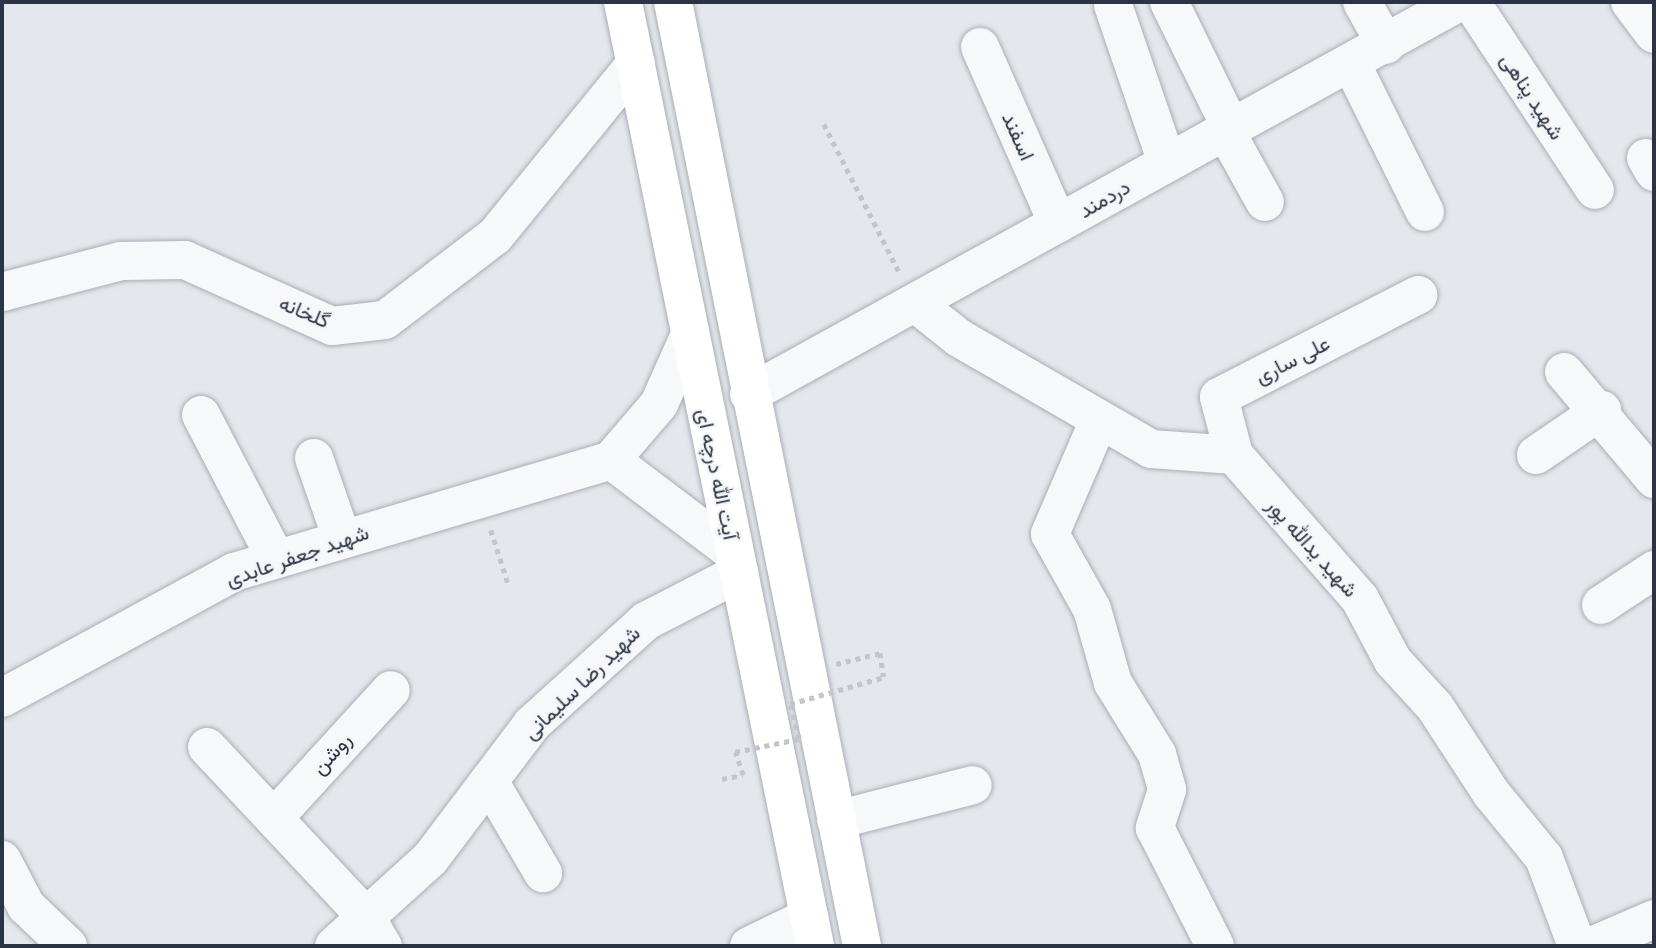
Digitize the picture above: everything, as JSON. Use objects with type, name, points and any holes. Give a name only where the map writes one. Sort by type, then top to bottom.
[{"type":"main road","name":"آیت الله درچه ای","points":[[623,2],[812,932]]},
{"type":"main road","points":[[673,2],[862,946]]},
{"type":"street","points":[[1169,2],[1265,202]]},
{"type":"street","points":[[1362,2],[1386,45]]},
{"type":"street","name":"دردمند","points":[[750,394],[1167,163],[1352,65],[1459,2]]},
{"type":"street","name":"شهید پناهی","points":[[1471,2],[1595,190]]},
{"type":"street","points":[[1630,2],[1654,34]]},
{"type":"street","points":[[1113,5],[1167,163]]},
{"type":"street","name":"اسفند","points":[[980,47],[1058,224]]},
{"type":"street","name":"گلخانه","points":[[2,292],[121,261],[185,260],[331,326],[385,320],[495,236],[636,64]]},
{"type":"street","points":[[1352,65],[1425,212]]},
{"type":"street","name":"علی ساری","points":[[1234,455],[1219,397],[1418,295]]},
{"type":"street","points":[[915,303],[959,338],[1151,449],[1234,455]]},
{"type":"street","points":[[689,337],[659,404],[611,460],[736,563]]},
{"type":"street","points":[[1563,372],[1602,410],[1654,479]]},
{"type":"street","points":[[1535,455],[1602,410]]},
{"type":"street","points":[[201,415],[276,559]]},
{"type":"street","points":[[1099,420],[1050,534],[1092,609],[1113,683],[1157,754],[1167,790],[1155,828],[1216,946]]},
{"type":"street","name":"شهید یدالله پور","points":[[1234,455],[1360,599],[1393,661],[1435,707],[1490,793],[1544,858],[1577,946]]},
{"type":"street","points":[[314,458],[342,538]]},
{"type":"street","name":"شهید جعفر عابدی","points":[[2,698],[233,572],[481,495],[611,460]]},
{"type":"street","name":"شهید رضا سلیمانی","points":[[334,946],[375,932],[532,724],[646,621],[736,563]]},
{"type":"street","points":[[1601,605],[1654,570]]},
{"type":"street","name":"روشن","points":[[274,818],[391,690]]},
{"type":"street","points":[[207,747],[375,932]]},
{"type":"street","points":[[489,780],[543,873]]},
{"type":"street","points":[[836,820],[973,785]]},
{"type":"street","points":[[2,860],[26,905],[68,946]]},
{"type":"street","points":[[1592,946],[1654,919]]},
{"type":"street","points":[[749,946],[812,932]]},
{"type":"path","points":[[824,124],[915,303]]},
{"type":"path","points":[[481,495],[508,583]]},
{"type":"path","points":[[722,779],[743,775],[735,752],[799,739],[790,704],[884,677],[880,653],[806,672]]}]
